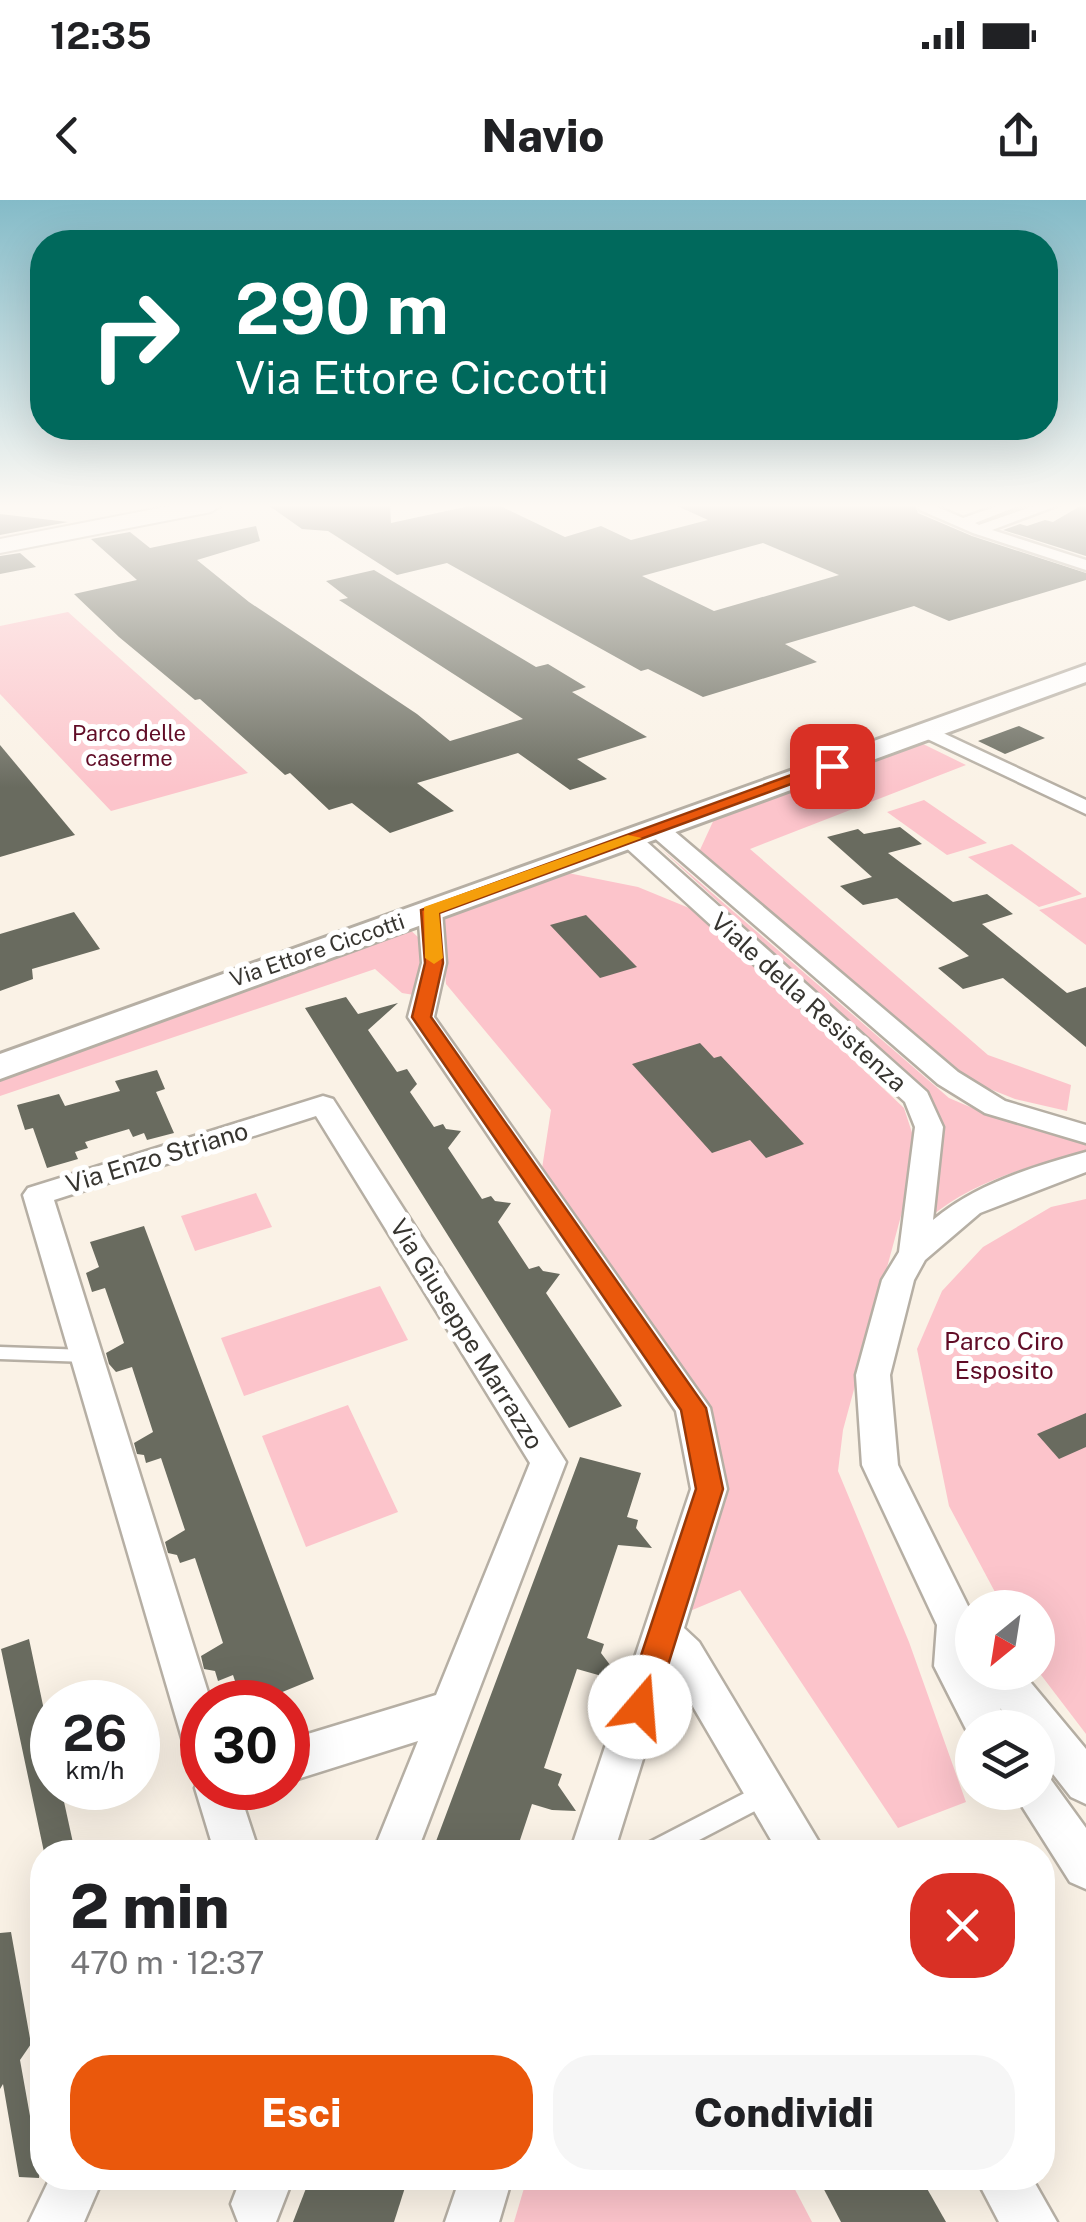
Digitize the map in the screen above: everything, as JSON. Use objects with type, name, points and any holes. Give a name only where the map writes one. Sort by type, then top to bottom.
[{"type":"street","name":"Via Ettore Ciccotti","points":[[0,1067],[430,910],[1086,658]]},
{"type":"street","name":"Via Ettore Ciccotti","points":[[0,1039],[638,830],[1086,673]]},
{"type":"street","points":[[926,730],[1086,808]]},
{"type":"street","name":"Viale della Resistenza","points":[[638,830],[948,1078],[996,1106],[1086,1134]]},
{"type":"street","name":"Viale della Resistenza","points":[[638,830],[917,1098],[929,1128],[914,1252]]},
{"type":"street","points":[[430,910],[434,963],[422,1017],[693,1408],[710,1489],[596,1840]]},
{"type":"street","name":"Via Enzo Striano","points":[[184,1680],[38,1194],[322,1106]]},
{"type":"street","name":"Via Giuseppe Marrazzo","points":[[322,1106],[548,1462],[400,1840]]},
{"type":"street","name":"Viale della Resistenza","points":[[955,1615],[880,1464],[873,1375],[898,1280],[914,1252],[970,1206],[1033,1178],[1086,1162]]},
{"type":"street","points":[[663,1635],[685,1655],[795,1840]]},
{"type":"street","points":[[1011,1690],[1086,1782]]},
{"type":"street","points":[[310,1754],[451,1710]]},
{"type":"street","points":[[224,1810],[233,1840]]},
{"type":"street","points":[[1047,1810],[1086,1866]]},
{"type":"street","points":[[56,2222],[71,2190]]},
{"type":"street","points":[[472,2222],[482,2190]]},
{"type":"street","points":[[1010,2190],[1030,2222]]},
{"type":"lane","points":[[0,1353],[86,1356]]},
{"type":"lane","points":[[677,1840],[766,1793]]},
{"type":"green space","name":"Parco delle caserme","points":[[68,612],[248,773],[111,811],[0,694],[0,626]]},
{"type":"green space","points":[[919,742],[966,765],[750,849],[988,1055],[1071,1085],[1067,1111],[1015,1099],[975,1083],[699,852],[716,815]]},
{"type":"green space","points":[[924,800],[987,843],[947,855],[887,812]]},
{"type":"green space","points":[[1012,844],[1082,894],[1039,907],[968,857]]},
{"type":"green space","points":[[659,847],[949,1098],[1016,1124],[1086,1140],[1086,1152],[984,1184],[929,1218],[929,1098]]},
{"type":"green space","points":[[563,872],[638,887],[694,910],[904,1108],[916,1145],[905,1201],[843,1430],[838,1471],[909,1642],[955,1771],[955,1806],[898,1828],[740,1590],[690,1611],[704,1463],[651,1348],[539,1188],[551,1110],[446,984],[441,922],[466,905]]},
{"type":"green space","points":[[1086,897],[1086,945],[1039,910]]},
{"type":"green space","points":[[406,926],[419,938],[431,962],[414,995],[402,993],[375,969],[0,1096],[0,1072]]},
{"type":"green space","points":[[256,1193],[272,1227],[195,1251],[181,1216]]},
{"type":"green space","name":"Parco Ciro Esposito","points":[[1086,1199],[1086,1734],[1052,1690],[1055,1590],[994,1590],[949,1506],[917,1349],[942,1291],[983,1247],[1051,1207]]},
{"type":"green space","points":[[380,1286],[408,1340],[244,1396],[221,1338]]},
{"type":"green space","points":[[348,1405],[398,1512],[306,1547],[262,1436]]},
{"type":"green space","points":[[523,2190],[795,2190],[812,2222],[514,2222]]},
{"type":"building","points":[[80,599],[246,599],[417,714],[450,741],[523,719],[339,600],[423,599],[536,667],[548,664],[586,687],[572,692],[647,737],[577,759],[607,779],[570,790],[518,753],[417,783],[454,811],[390,833],[352,803],[329,810],[290,773],[285,775],[200,699],[195,700]]},
{"type":"building","points":[[512,599],[690,599],[714,611],[754,599],[1021,599],[949,621],[914,606],[785,644],[817,662],[703,697],[648,669],[641,671]]},
{"type":"building","points":[[1019,726],[1045,738],[1005,754],[978,741]]},
{"type":"building","points":[[0,745],[75,835],[0,857]]},
{"type":"building","points":[[900,827],[922,844],[888,853],[953,902],[987,894],[1013,914],[982,924],[1067,993],[1086,987],[1086,1047],[1003,978],[963,989],[938,968],[969,956],[897,898],[863,905],[840,886],[872,877],[827,837],[858,829],[864,834]]},
{"type":"building","points":[[74,912],[100,949],[32,969],[33,979],[0,991],[0,934]]},
{"type":"building","points":[[586,915],[637,967],[600,978],[550,925]]},
{"type":"building","points":[[346,997],[358,1014],[398,1003],[368,1030],[397,1072],[407,1069],[417,1084],[410,1092],[434,1127],[443,1124],[446,1129],[461,1131],[448,1148],[482,1199],[491,1196],[495,1201],[511,1203],[498,1222],[529,1269],[539,1266],[543,1271],[560,1274],[546,1293],[622,1406],[569,1428],[305,1008]]},
{"type":"building","points":[[700,1043],[714,1058],[721,1056],[804,1144],[766,1158],[750,1140],[712,1153],[632,1064]]},
{"type":"building","points":[[157,1070],[165,1089],[156,1092],[174,1133],[147,1140],[144,1133],[133,1137],[129,1129],[85,1142],[88,1148],[75,1152],[78,1159],[47,1168],[33,1128],[25,1130],[17,1105],[59,1094],[65,1106],[120,1091],[115,1081]]},
{"type":"building","points":[[144,1226],[314,1679],[235,1680],[233,1675],[218,1680],[215,1671],[204,1669],[201,1656],[223,1643],[195,1558],[180,1563],[177,1555],[168,1553],[165,1542],[185,1530],[161,1458],[146,1463],[144,1455],[137,1454],[134,1443],[153,1432],[132,1367],[116,1372],[109,1364],[106,1353],[124,1343],[105,1288],[92,1292],[86,1273],[99,1267],[90,1242]]},
{"type":"building","points":[[1086,1413],[1086,1447],[1059,1459],[1037,1434]]},
{"type":"building","points":[[580,1457],[641,1473],[627,1517],[638,1520],[636,1528],[652,1548],[618,1545],[587,1638],[604,1644],[601,1653],[623,1682],[577,1669],[544,1768],[562,1774],[558,1785],[576,1811],[532,1804],[520,1840],[436,1840]]},
{"type":"building","points":[[29,1639],[38,1680],[30,1680],[30,1786],[1,1649]]},
{"type":"building","points":[[35,1810],[66,1810],[72,1840],[41,1840]]},
{"type":"building","points":[[11,1932],[30,2038],[20,2060],[30,2116],[30,2178],[19,2177],[3,2084],[0,2089],[0,1933]]},
{"type":"building","points":[[305,2190],[404,2190],[394,2222],[293,2222]]},
{"type":"building","points":[[824,2190],[928,2190],[946,2222],[841,2222]]},
{"type":"slow traffic","points":[[434,958],[430,910],[634,838]]},
{"type":"route","points":[[640,1707],[710,1489],[693,1408],[422,1017],[434,963],[430,910],[832,766]]}]
